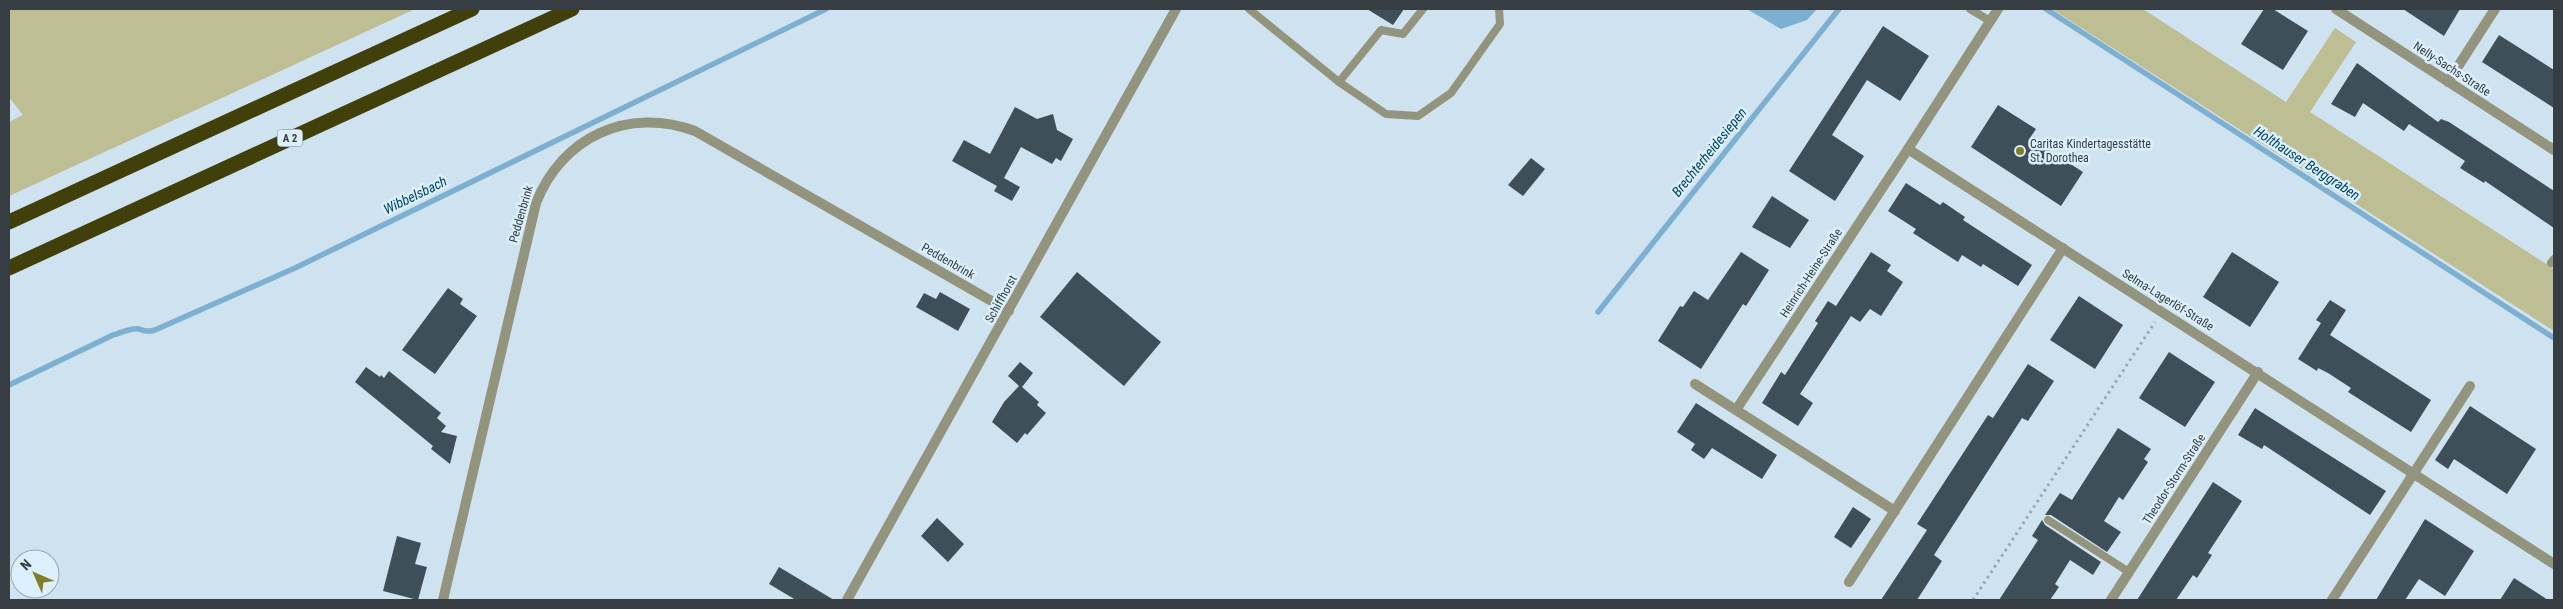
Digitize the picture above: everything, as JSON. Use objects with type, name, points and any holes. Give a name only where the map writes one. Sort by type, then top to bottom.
[{"type":"highway","points":[[9,222],[472,9]]},
{"type":"highway","name":"A 2","points":[[9,268],[572,9]]},
{"type":"street","name":"Schiffhorst","points":[[847,600],[1176,9]]},
{"type":"street","points":[[1908,149],[1998,9]]},
{"type":"street","name":"Nelly-Sachs-Straße","points":[[2336,9],[2554,150]]},
{"type":"street","points":[[2448,82],[2495,9]]},
{"type":"street","name":"Peddenbrink","points":[[443,600],[536,203],[544,182],[555,167],[580,144],[594,136],[613,128],[653,122],[678,125],[695,132],[1009,311]]},
{"type":"street","name":"Selma-Lagerlöf-Straße","points":[[1908,149],[2258,372],[2554,564]]},
{"type":"street","name":"Heinrich-Heine-Straße","points":[[1736,410],[1908,149]]},
{"type":"street","points":[[1849,582],[2063,248]]},
{"type":"street","name":"Theodor-Storm-Straße","points":[[2111,600],[2258,372]]},
{"type":"street","points":[[1695,384],[1895,511]]},
{"type":"street","points":[[2332,600],[2470,386]]},
{"type":"lane","points":[[1249,9],[1339,82],[1386,114],[1418,116],[1451,93],[1500,24],[1499,9]]},
{"type":"lane","points":[[1339,82],[1381,30],[1403,34],[1423,9]]},
{"type":"lane","points":[[1970,9],[1990,22]]},
{"type":"lane","points":[[2048,520],[2129,572]]},
{"type":"path","points":[[1974,600],[2123,368],[2162,311]]},
{"type":"green space","points":[[9,9],[415,9],[9,196],[9,122],[23,115],[9,97]]},
{"type":"green space","points":[[2052,9],[2143,9],[2286,102],[2335,28],[2356,42],[2310,112],[2554,269],[2554,331]]},
{"type":"water","points":[[1747,9],[1817,9],[1807,20],[1781,29]]},
{"type":"building","points":[[1367,9],[1404,9],[1393,25]]},
{"type":"building","points":[[2264,9],[2273,9],[2308,31],[2283,70],[2241,44]]},
{"type":"building","points":[[2403,9],[2460,9],[2444,36]]},
{"type":"building","points":[[1883,26],[1929,56],[1900,101],[1867,80],[1832,135],[1864,156],[1835,201],[1789,171]]},
{"type":"building","points":[[2499,35],[2554,70],[2554,108],[2482,62]]},
{"type":"building","points":[[2357,63],[2438,122],[2441,119],[2449,122],[2554,191],[2554,228],[2485,181],[2484,183],[2460,168],[2465,161],[2409,124],[2404,131],[2363,103],[2355,117],[2331,104]]},
{"type":"building","points":[[1998,105],[2036,129],[2030,138],[2083,172],[2061,206],[1971,147]]},
{"type":"building","points":[[1015,107],[1037,119],[1053,114],[1057,130],[1073,139],[1061,161],[1056,158],[1052,164],[1021,147],[1004,178],[1020,187],[1012,201],[994,191],[997,186],[952,161],[964,140],[990,154]]},
{"type":"building","points":[[1531,158],[1545,169],[1523,196],[1508,185]]},
{"type":"building","points":[[1906,183],[1940,205],[1943,202],[1965,217],[1963,220],[2032,265],[2018,286],[1983,264],[1981,267],[1962,255],[1958,262],[1913,233],[1916,229],[1888,211]]},
{"type":"building","points":[[1772,196],[1809,220],[1790,248],[1752,227]]},
{"type":"building","points":[[1741,252],[1769,270],[1746,306],[1743,304],[1701,369],[1658,341],[1680,306],[1683,307],[1694,291],[1708,300]]},
{"type":"building","points":[[1871,252],[1891,265],[1887,271],[1903,282],[1881,316],[1870,309],[1860,322],[1851,316],[1800,394],[1813,403],[1798,426],[1762,403],[1781,372],[1785,375],[1818,323],[1815,321],[1828,301],[1836,306]]},
{"type":"building","points":[[2232,252],[2279,282],[2250,327],[2203,297]]},
{"type":"building","points":[[1077,272],[1161,342],[1124,386],[1040,317]]},
{"type":"building","points":[[448,288],[463,299],[460,304],[477,316],[435,374],[402,350]]},
{"type":"building","points":[[940,292],[970,309],[958,331],[916,307],[924,293],[936,299]]},
{"type":"building","points":[[2079,296],[2123,325],[2095,369],[2050,340]]},
{"type":"building","points":[[2330,300],[2346,310],[2330,335],[2431,400],[2411,432],[2348,392],[2351,388],[2328,373],[2318,368],[2317,371],[2298,359],[2321,323],[2316,320]]},
{"type":"building","points":[[2169,352],[2215,382],[2185,427],[2139,398]]},
{"type":"building","points":[[1020,362],[1033,373],[1022,387],[1039,402],[1037,405],[1046,413],[1027,435],[1025,433],[1017,443],[992,422],[1004,402],[1019,386],[1008,376]]},
{"type":"building","points":[[2028,364],[2054,381],[2028,421],[2022,418],[1934,555],[1942,561],[1917,600],[1881,600],[1927,530],[1917,524],[1988,415],[1993,418]]},
{"type":"building","points":[[366,367],[384,378],[389,371],[441,413],[437,418],[446,426],[441,432],[457,436],[450,464],[431,449],[433,446],[355,382]]},
{"type":"building","points":[[1696,403],[1777,455],[1762,479],[1712,448],[1704,459],[1691,450],[1695,444],[1677,432]]},
{"type":"building","points":[[2470,406],[2536,449],[2507,494],[2454,459],[2448,469],[2435,460]]},
{"type":"building","points":[[2255,408],[2386,491],[2370,515],[2264,445],[2262,449],[2238,435]]},
{"type":"building","points":[[2118,428],[2151,449],[2144,459],[2148,462],[2123,500],[2119,497],[2104,521],[2121,532],[2107,552],[2051,515],[2045,515],[2060,493],[2072,500]]},
{"type":"building","points":[[2213,482],[2242,501],[2208,553],[2212,555],[2197,578],[2193,575],[2176,600],[2137,600]]},
{"type":"building","points":[[1853,507],[1871,519],[1851,548],[1834,537]]},
{"type":"building","points":[[937,518],[964,544],[948,562],[921,536]]},
{"type":"building","points":[[2425,519],[2474,551],[2445,596],[2419,579],[2405,600],[2376,600]]},
{"type":"building","points":[[2042,520],[2045,525],[2101,562],[2093,575],[2070,560],[2055,584],[2059,587],[2050,600],[1999,600],[2038,540],[2032,536]]},
{"type":"building","points":[[397,536],[421,543],[415,564],[427,567],[418,600],[383,591]]},
{"type":"building","points":[[779,567],[834,600],[796,600],[769,584]]},
{"type":"building","points":[[2514,578],[2548,600],[2500,600]]},
{"type":"waterway","name":"Wibbelsbach","points":[[9,385],[113,335],[133,329],[155,330],[295,268],[826,9]]},
{"type":"waterway","name":"Brechterheidesiepen","points":[[1598,312],[1839,9]]},
{"type":"waterway","name":"Holthauser Berggraben","points":[[2046,9],[2554,338]]},
{"type":"place","name":"Caritas Kindertagesstätte St. Dorothea","points":[[2020,151]]}]
